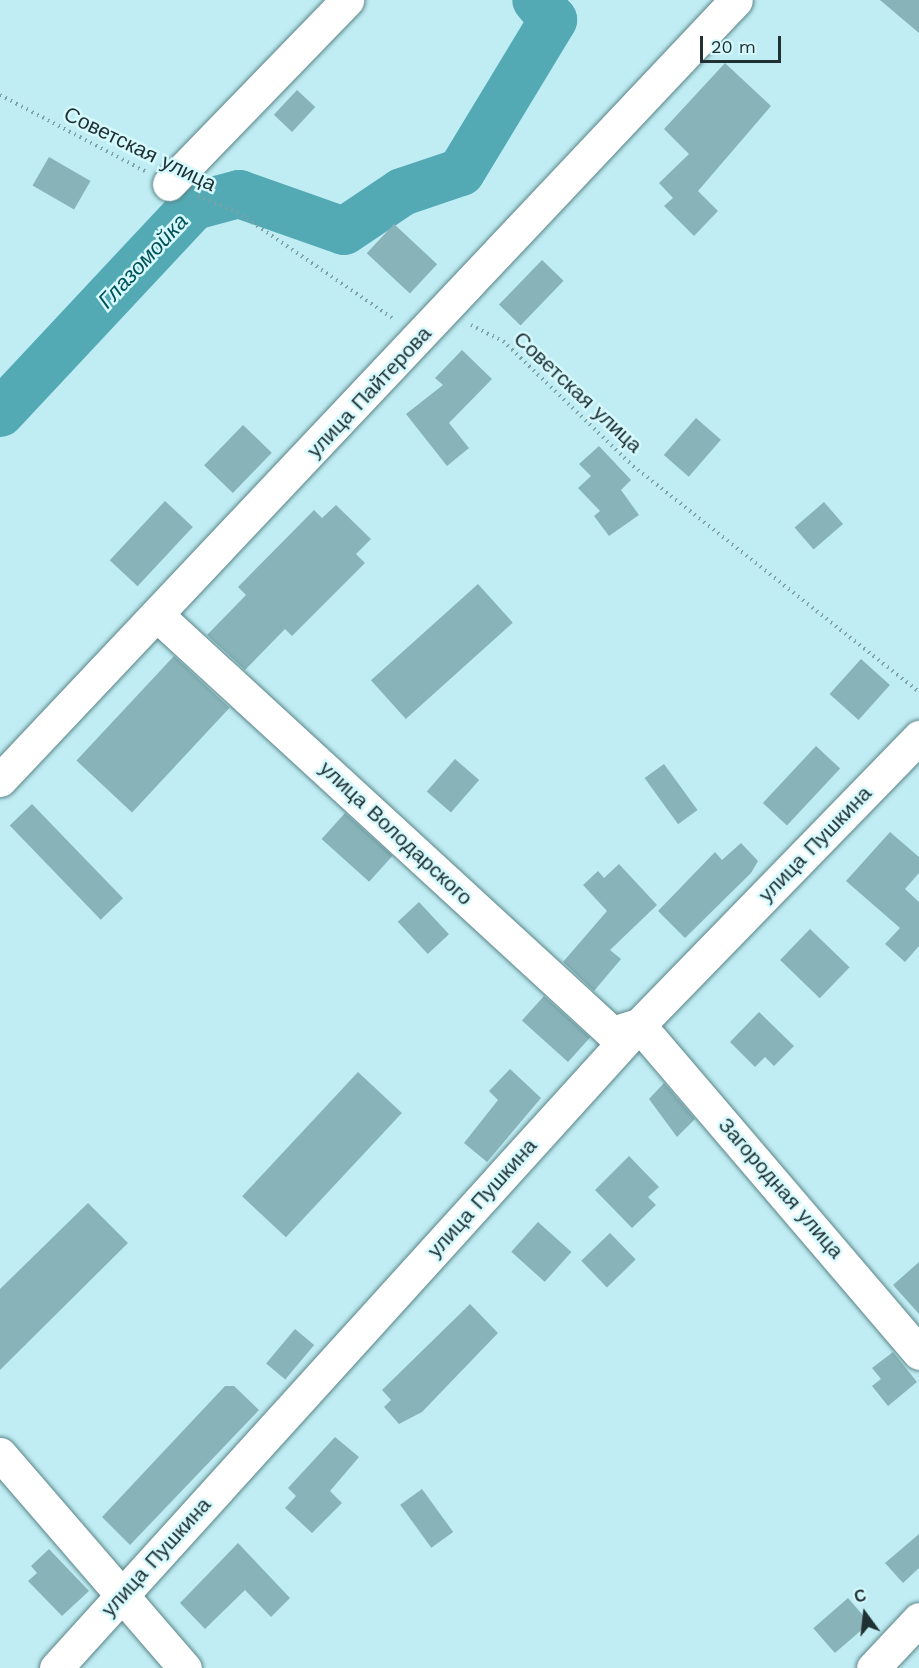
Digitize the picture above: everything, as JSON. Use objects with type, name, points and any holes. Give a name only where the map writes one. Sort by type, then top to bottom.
[{"type":"street","points":[[169,184],[347,0]]},
{"type":"street","name":"улица Пайтерова","points":[[0,780],[417,341],[736,0]]},
{"type":"street","name":"улица Володарского","points":[[157,615],[612,1033],[639,1025]]},
{"type":"street","name":"улица Пушкина","points":[[56,1668],[639,1025],[919,737]]},
{"type":"street","name":"Загородная улица","points":[[639,1025],[919,1353]]},
{"type":"street","points":[[0,1454],[185,1668]]},
{"type":"street","points":[[873,1668],[919,1619]]},
{"type":"path","name":"Советская улица","points":[[0,95],[169,184],[237,212],[378,303],[417,341]]},
{"type":"path","name":"Советская улица","points":[[462,320],[503,341],[633,466],[919,692]]},
{"type":"building","points":[[880,0],[919,0],[919,33]]},
{"type":"building","points":[[725,63],[771,106],[698,191],[718,211],[694,236],[664,206],[673,198],[659,183],[689,154],[664,129]]},
{"type":"building","points":[[297,90],[315,107],[292,132],[274,115]]},
{"type":"building","points":[[49,157],[91,181],[74,210],[33,186]]},
{"type":"building","points":[[394,224],[437,264],[410,293],[367,253]]},
{"type":"building","points":[[542,260],[564,281],[521,325],[499,305]]},
{"type":"building","points":[[462,350],[492,379],[449,423],[469,448],[447,466],[406,414],[443,385],[435,378]]},
{"type":"building","points":[[696,418],[721,440],[689,477],[664,455]]},
{"type":"building","points":[[243,425],[272,453],[233,493],[204,465]]},
{"type":"building","points":[[599,446],[631,480],[621,490],[639,515],[609,536],[594,516],[600,511],[578,488],[591,476],[579,464]]},
{"type":"building","points":[[165,501],[193,527],[138,586],[110,560]]},
{"type":"building","points":[[824,502],[843,524],[814,549],[795,528]]},
{"type":"building","points":[[336,505],[371,539],[356,554],[365,563],[292,636],[285,629],[245,670],[207,635],[246,595],[238,587],[314,510],[322,518]]},
{"type":"building","points":[[478,584],[513,623],[406,719],[371,680]]},
{"type":"building","points":[[174,656],[230,708],[132,812],[76,761]]},
{"type":"building","points":[[861,659],[890,685],[859,720],[830,694]]},
{"type":"building","points":[[816,746],[840,769],[787,826],[763,803]]},
{"type":"building","points":[[455,759],[479,780],[451,812],[427,791]]},
{"type":"building","points":[[664,764],[698,810],[678,824],[645,778]]},
{"type":"building","points":[[32,804],[123,898],[101,920],[10,826]]},
{"type":"building","points":[[345,813],[393,856],[369,882],[322,839]]},
{"type":"building","points":[[890,832],[919,857],[919,873],[905,889],[919,902],[919,946],[905,962],[885,944],[900,928],[846,881]]},
{"type":"building","points":[[741,843],[758,861],[751,873],[685,938],[658,911],[715,852],[722,860]]},
{"type":"building","points":[[619,864],[657,905],[610,950],[621,959],[594,991],[563,962],[607,911],[583,885],[598,871],[604,878]]},
{"type":"building","points":[[419,902],[449,934],[428,954],[398,922]]},
{"type":"building","points":[[810,929],[850,967],[820,998],[780,960]]},
{"type":"building","points":[[544,996],[590,1037],[568,1062],[522,1021]]},
{"type":"building","points":[[759,1012],[794,1046],[774,1066],[765,1057],[755,1067],[730,1042]]},
{"type":"building","points":[[510,1069],[541,1098],[487,1162],[464,1143],[498,1100],[489,1091]]},
{"type":"building","points":[[358,1072],[402,1113],[286,1237],[242,1196]]},
{"type":"building","points":[[664,1083],[695,1119],[677,1137],[649,1099]]},
{"type":"building","points":[[629,1156],[659,1187],[648,1197],[656,1205],[632,1228],[595,1190]]},
{"type":"building","points":[[88,1203],[128,1243],[0,1370],[0,1289]]},
{"type":"building","points":[[538,1222],[571,1252],[545,1282],[511,1252]]},
{"type":"building","points":[[610,1233],[636,1260],[607,1287],[581,1261]]},
{"type":"building","points":[[919,1262],[919,1314],[893,1285]]},
{"type":"building","points":[[470,1304],[498,1333],[422,1412],[399,1424],[384,1407],[391,1400],[382,1390]]},
{"type":"building","points":[[295,1329],[314,1345],[285,1380],[266,1363]]},
{"type":"building","points":[[893,1352],[917,1382],[888,1406],[872,1386],[881,1379],[872,1368]]},
{"type":"building","points":[[225,1386],[234,1386],[259,1410],[130,1545],[102,1517]]},
{"type":"building","points":[[335,1437],[359,1457],[330,1491],[342,1503],[312,1533],[285,1508],[296,1496],[288,1488]]},
{"type":"building","points":[[422,1489],[453,1532],[431,1548],[400,1505]]},
{"type":"building","points":[[919,1534],[919,1568],[903,1583],[885,1563]]},
{"type":"building","points":[[238,1543],[290,1598],[271,1617],[245,1590],[205,1629],[180,1603]]},
{"type":"building","points":[[49,1549],[89,1591],[62,1616],[28,1581],[37,1573],[31,1566]]},
{"type":"building","points":[[848,1598],[870,1623],[835,1653],[813,1628]]},
{"type":"waterway","name":"Глазомойка","points":[[0,413],[194,206],[239,194],[344,231],[402,192],[461,172],[553,20],[536,0]]}]
